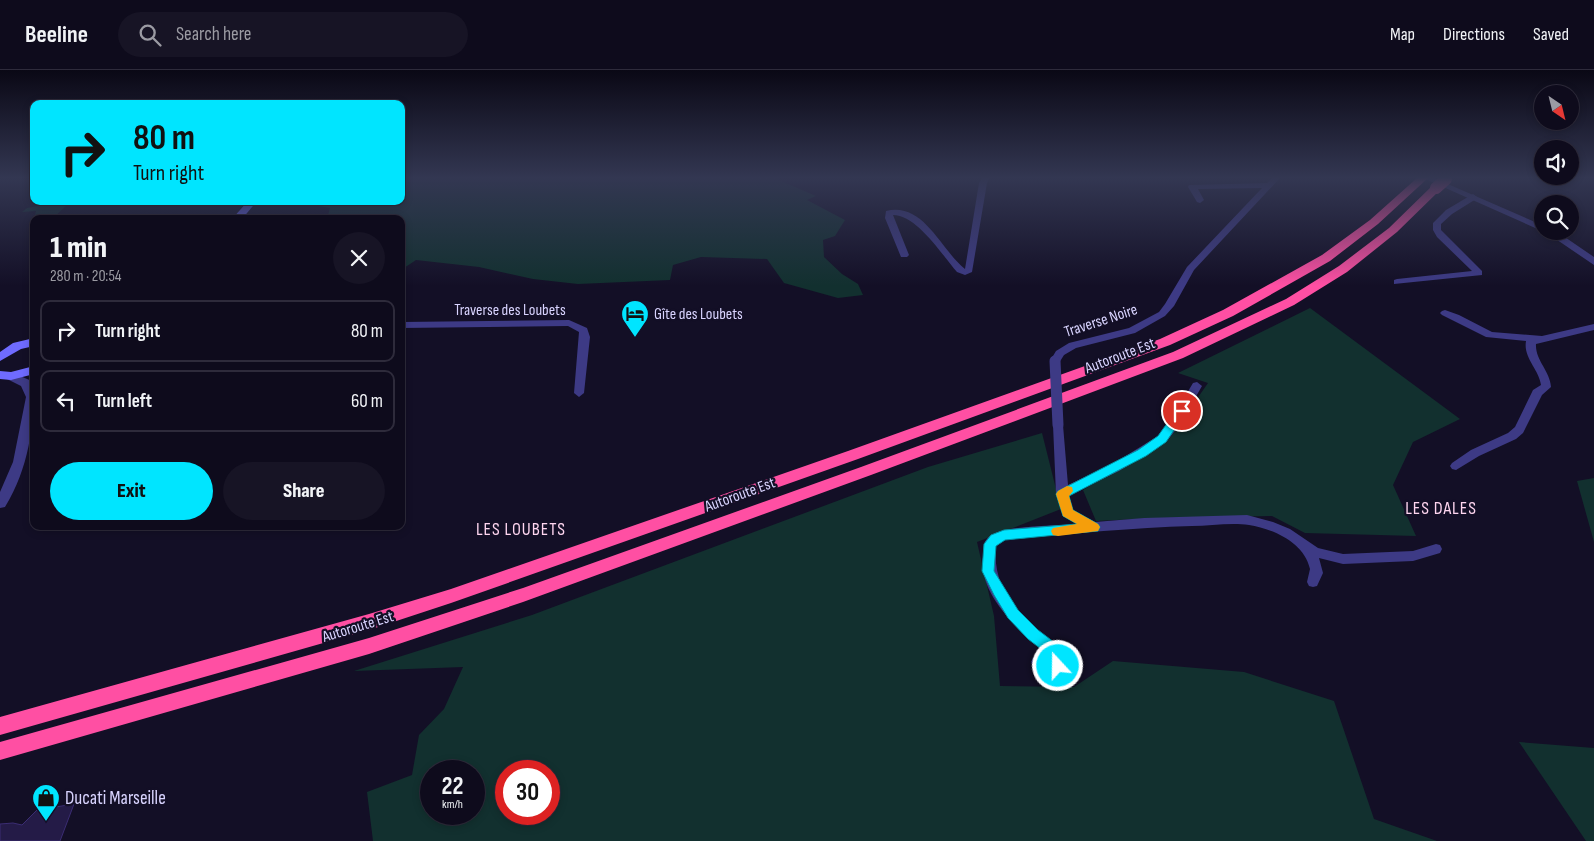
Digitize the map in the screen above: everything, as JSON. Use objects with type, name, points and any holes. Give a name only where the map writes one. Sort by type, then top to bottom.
[{"type":"highway","name":"Autoroute Est","points":[[0,726],[360,624],[451,596],[853,455],[1164,342],[1228,314],[1326,258],[1383,214]]},
{"type":"highway","name":"Autoroute Est","points":[[0,751],[369,646],[523,595],[866,471],[1178,355],[1290,302],[1334,274],[1393,230],[1409,214]]},
{"type":"main road","points":[[3,353],[30,343]]},
{"type":"main road","points":[[5,375],[30,371]]},
{"type":"street","points":[[888,214],[904,255]]},
{"type":"street","points":[[903,214],[920,222],[960,270],[965,272],[969,270],[978,214]]},
{"type":"street","name":"Traverse Noire","points":[[1062,494],[1055,361],[1060,353],[1073,345],[1132,331],[1162,314],[1170,306],[1190,269],[1241,214]]},
{"type":"street","points":[[1397,282],[1479,273],[1440,236],[1437,230],[1437,223],[1447,214]]},
{"type":"street","points":[[1511,214],[1534,224]]},
{"type":"street","points":[[1562,240],[1594,262]]},
{"type":"street","points":[[1445,313],[1490,336],[1544,340]]},
{"type":"street","name":"Traverse des Loubets","points":[[405,325],[569,323],[584,330],[586,336],[579,393]]},
{"type":"street","points":[[1456,466],[1475,452],[1512,436],[1519,430],[1537,393],[1546,387],[1544,375],[1532,354],[1531,342],[1594,327]]},
{"type":"street","points":[[5,375],[26,383],[30,388]]},
{"type":"street","points":[[1094,527],[1068,512],[1062,494],[1115,468],[1162,439],[1175,423],[1198,386]]},
{"type":"street","points":[[0,503],[9,492],[19,460],[30,402]]},
{"type":"street","points":[[1038,662],[1058,666],[1062,657],[1033,634],[1013,614],[998,592],[988,571],[990,544],[995,538],[1004,535],[1144,523],[1247,520],[1269,525],[1286,532],[1320,554],[1343,559],[1413,556],[1436,548]]},
{"type":"street","points":[[1304,544],[1316,565],[1317,574],[1313,582]]},
{"type":"green space","points":[[35,214],[57,214],[56,215]]},
{"type":"green space","points":[[834,214],[845,220],[835,236],[823,240],[824,257],[842,274],[858,284],[863,295],[838,298],[784,283],[767,259],[701,257],[673,265],[670,280],[578,284],[533,279],[479,267],[416,260],[405,267],[405,215],[328,215]]},
{"type":"green space","points":[[1310,308],[1460,419],[1413,442],[1393,485],[1416,536],[1305,533],[1272,516],[1096,521],[1083,490],[1169,439],[1208,383],[1178,373]]},
{"type":"green space","points":[[1042,433],[1061,509],[977,542],[994,616],[1000,686],[1074,687],[1113,661],[1244,672],[1334,701],[1374,819],[1437,841],[373,841],[367,792],[412,775],[419,735],[444,709],[463,667],[354,671],[532,615],[928,467]]},
{"type":"green space","points":[[1594,478],[1594,542],[1577,481]]},
{"type":"green space","points":[[1519,742],[1594,748],[1594,841],[1586,841]]},
{"type":"building","name":"Ducati Marseille","points":[[74,804],[60,841],[0,841],[0,824],[13,823],[22,825],[37,810]]},
{"type":"slow traffic","points":[[1058,531],[1094,527],[1076,519],[1068,512],[1062,494],[1067,491]]},
{"type":"place","name":"Gîte des Loubets","points":[[635,338]]},
{"type":"place","name":"Ducati Marseille","points":[[46,822]]},
{"type":"district","name":"LES DALES","points":[[1441,508]]},
{"type":"district","name":"LES LOUBETS","points":[[521,529]]},
{"type":"route","points":[[1058,666],[1062,657],[1033,634],[1013,614],[998,592],[988,571],[990,544],[995,538],[1004,535],[1034,534],[1094,527],[1076,519],[1068,512],[1062,494],[1142,453],[1162,439],[1182,411]]}]
